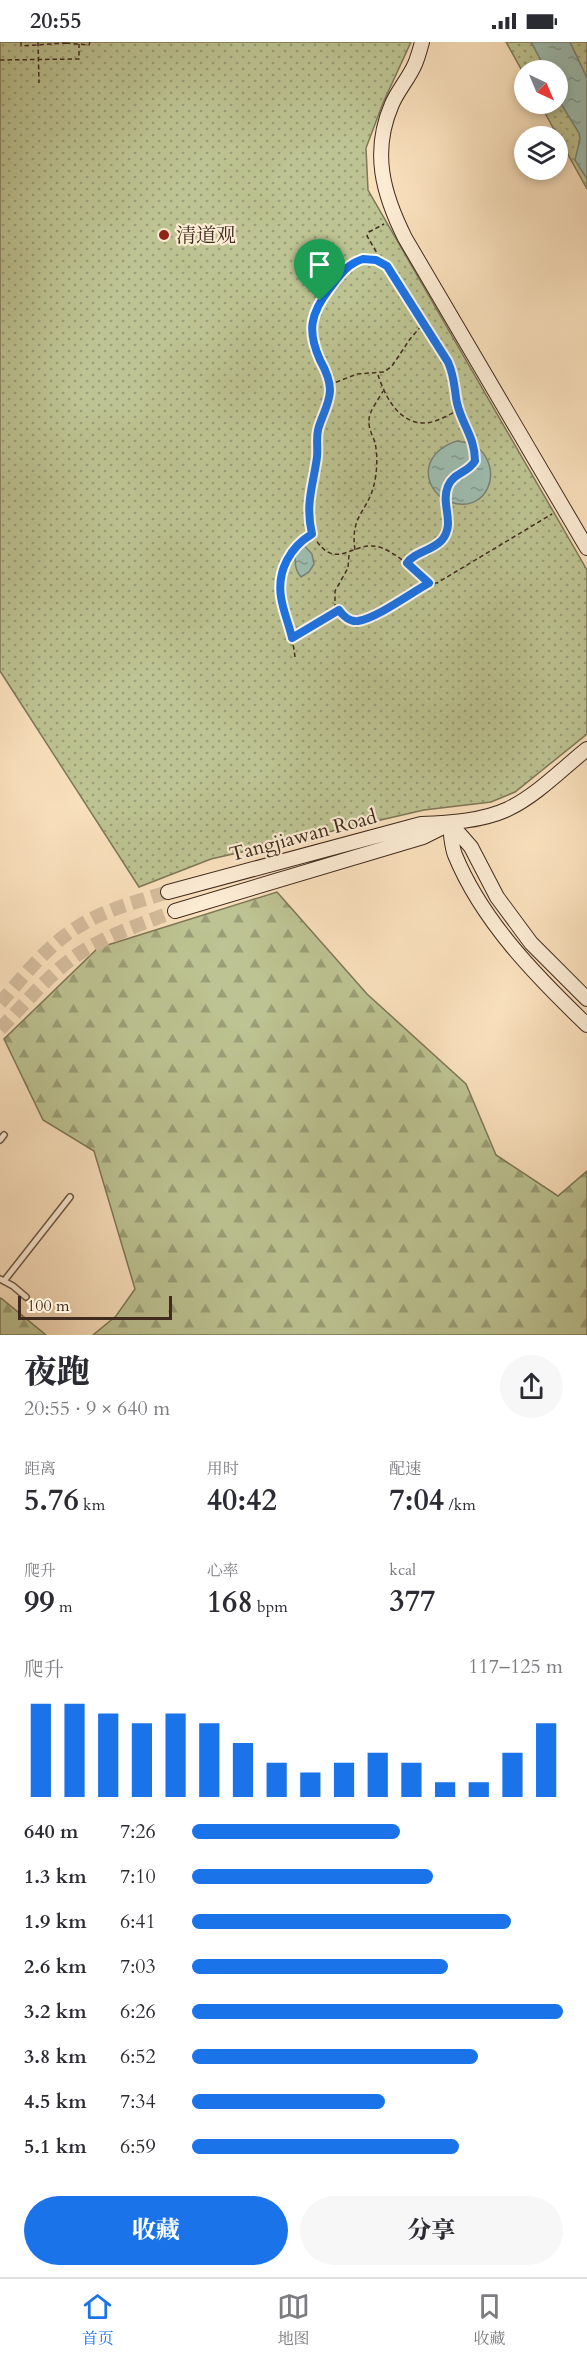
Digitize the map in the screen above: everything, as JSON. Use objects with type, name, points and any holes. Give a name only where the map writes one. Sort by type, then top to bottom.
[{"type":"street","points":[[422,42],[415,65],[391,106],[384,129],[381,175],[395,218],[587,548]]},
{"type":"street","name":"Tangjiawan Road","points":[[168,892],[421,824],[450,823],[497,813],[524,800],[587,749]]},
{"type":"street","points":[[450,823],[471,847],[497,897],[531,943],[587,999]]},
{"type":"street","points":[[450,823],[454,853],[480,903],[517,952],[554,994],[587,1025]]},
{"type":"street","name":"Tangjiawan Road","points":[[175,911],[423,837],[450,823]]},
{"type":"lane","points":[[26,1297],[2,1280],[70,1197]]},
{"type":"path","points":[[21,42],[21,46],[66,42],[89,45],[90,42]]},
{"type":"path","points":[[38,43],[39,83]]},
{"type":"path","points":[[0,60],[79,59],[79,44]]},
{"type":"path","points":[[376,260],[377,253],[367,236],[369,232],[395,218]]},
{"type":"path","points":[[407,563],[409,559],[433,548],[442,540],[448,524],[447,487],[455,477],[468,469],[475,461],[472,436],[459,410],[455,377],[448,362],[387,266],[376,260],[363,259],[346,268],[320,301],[312,319],[311,333],[314,346],[327,374],[330,391],[316,441],[317,456],[308,515],[312,534],[327,552],[340,555],[372,546],[381,548],[407,563],[429,583]]},
{"type":"path","points":[[329,385],[357,374],[378,374],[392,366],[423,324]]},
{"type":"path","points":[[378,374],[383,391],[394,407],[412,421],[424,423],[439,420],[459,410]]},
{"type":"path","points":[[355,550],[353,536],[355,524],[368,501],[376,477],[377,455],[368,422],[369,416],[383,391]]},
{"type":"path","points":[[349,553],[348,568],[335,591],[335,606],[343,616],[356,621],[429,583],[437,583],[563,508]]},
{"type":"path","points":[[295,657],[281,596],[282,574],[291,551],[299,542],[312,534]]},
{"type":"path","points":[[292,638],[339,610]]},
{"type":"green space","points":[[0,42],[411,42],[383,103],[366,148],[368,190],[587,570],[587,734],[515,792],[491,802],[424,810],[211,859],[139,887],[0,671]]},
{"type":"green space","points":[[506,42],[587,42],[587,189],[568,155],[568,126],[552,126],[546,114],[568,114],[568,60],[516,60]]},
{"type":"green space","points":[[277,892],[367,994],[466,1084],[496,1155],[558,1196],[587,1171],[587,1335],[93,1335],[116,1316],[135,1289],[94,1151],[43,1120],[4,1039],[98,948]]},
{"type":"green space","points":[[0,1298],[2,1299],[46,1335],[0,1335]]},
{"type":"water","points":[[531,42],[570,42],[587,78],[587,179],[575,160],[580,139],[579,133],[567,114],[568,60],[541,60]]},
{"type":"water","points":[[457,441],[469,443],[472,461],[448,479],[445,484],[444,500],[430,483],[429,466],[439,451]]},
{"type":"water","points":[[476,446],[485,456],[490,467],[488,488],[473,502],[463,504],[450,502],[451,484],[474,467],[477,458]]},
{"type":"water","points":[[302,543],[312,554],[314,564],[309,572],[301,577],[295,560],[297,550]]},
{"type":"tunnel","points":[[0,1003],[38,961],[69,933],[91,919],[112,910],[168,892]]},
{"type":"tunnel","points":[[0,1029],[46,981],[77,955],[112,936],[175,911]]},
{"type":"place","name":"清道观","points":[[164,235]]},
{"type":"route","points":[[363,259],[376,260],[387,266],[448,362],[455,377],[457,402],[472,436],[475,461],[472,466],[455,477],[447,487],[449,516],[447,532],[442,540],[433,548],[409,559],[407,563],[429,583],[370,617],[356,621],[343,616],[339,610],[292,638],[281,596],[282,574],[291,551],[299,542],[312,534],[308,515],[317,456],[316,441],[330,391],[327,374],[314,346],[311,333],[312,319],[320,301],[352,263],[363,259]]}]
